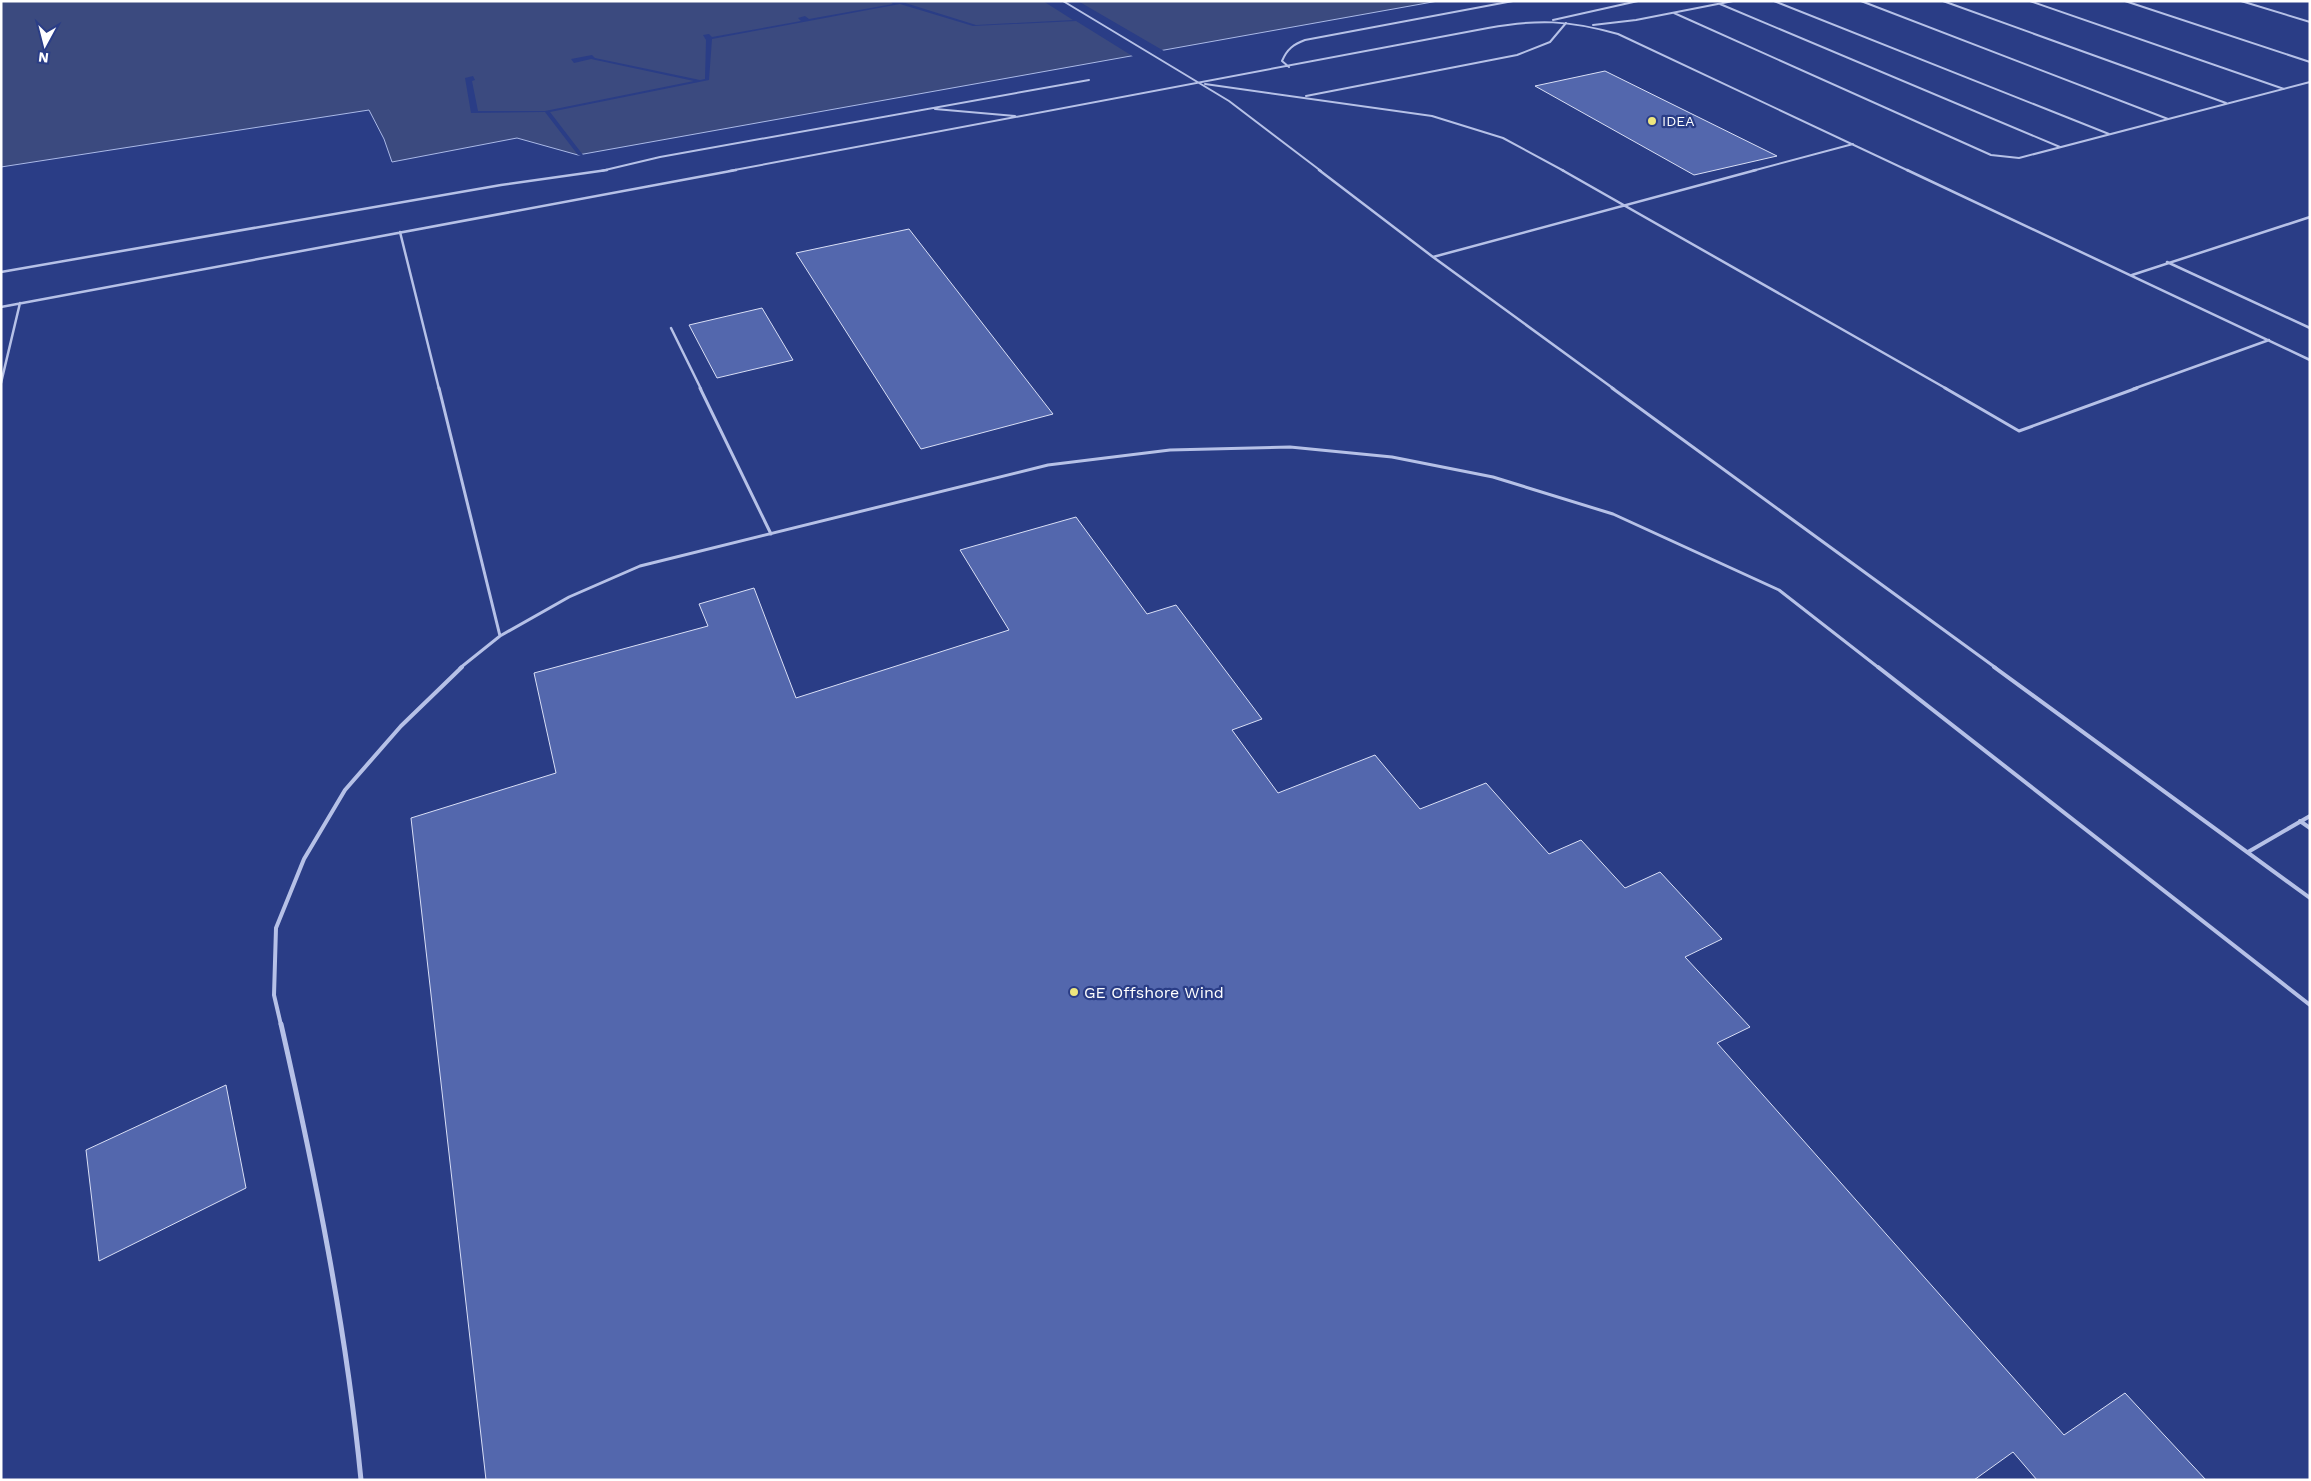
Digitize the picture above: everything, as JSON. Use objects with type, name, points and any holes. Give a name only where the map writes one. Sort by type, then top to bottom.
[{"type":"lane","points":[[1063,1],[1229,101],[1434,257],[2310,898]]},
{"type":"lane","points":[[1289,67],[1282,61],[1284,52],[1295,43],[1326,35],[1513,1]]},
{"type":"lane","points":[[1,307],[1289,67],[1500,25],[1550,21],[1638,1]]},
{"type":"lane","points":[[1589,26],[1674,13],[1734,1]]},
{"type":"lane","points":[[1774,1],[2109,134]]},
{"type":"lane","points":[[1861,1],[2168,119]]},
{"type":"lane","points":[[1943,1],[2228,104]]},
{"type":"lane","points":[[2030,1],[2284,89]]},
{"type":"lane","points":[[2125,1],[2310,62]]},
{"type":"lane","points":[[2241,1],[2310,22]]},
{"type":"lane","points":[[1720,4],[2060,147]]},
{"type":"lane","points":[[1674,13],[1991,156],[2019,158],[2310,82]]},
{"type":"lane","points":[[1550,21],[1589,26],[1618,34],[2310,360]]},
{"type":"lane","points":[[1301,97],[1517,56],[1550,42],[1566,23]]},
{"type":"lane","points":[[1,272],[501,185],[594,173],[660,157],[1089,80]]},
{"type":"lane","points":[[1201,83],[1432,116],[1503,138],[1627,205],[2019,431],[2269,340]]},
{"type":"lane","points":[[928,109],[982,112],[1018,117]]},
{"type":"lane","points":[[1434,257],[1853,144]]},
{"type":"lane","points":[[2132,275],[2167,262],[2310,217]]},
{"type":"lane","points":[[400,232],[500,636]]},
{"type":"lane","points":[[2167,262],[2310,328]]},
{"type":"lane","points":[[1,383],[20,303]]},
{"type":"lane","points":[[671,328],[771,534]]},
{"type":"lane","points":[[361,1480],[353,1396],[307,1139],[274,995],[276,928],[304,859],[345,790],[401,726],[447,679],[500,636],[569,597],[640,566],[1048,465],[1170,450],[1290,447],[1392,457],[1502,480],[1613,514],[1779,590],[2310,1005]]},
{"type":"lane","points":[[2248,852],[2310,816]]},
{"type":"lane","points":[[2300,821],[2310,828]]},
{"type":"water","points":[[1,1],[1438,1],[578,155],[517,138],[392,162],[384,139],[369,110],[1,167]]},
{"type":"pier","points":[[890,1],[899,1],[976,25],[1073,20],[1043,1],[1078,1],[1164,51],[1134,57],[1076,21],[973,26],[900,4],[712,39],[709,80],[550,112],[583,155],[578,155],[545,112],[471,113],[465,78],[473,76],[475,80],[472,81],[478,111],[545,111],[694,81],[591,59],[574,63],[571,59],[592,55],[595,58],[700,80],[705,79],[706,40],[703,35],[709,34],[712,37],[801,21],[798,18],[805,16],[809,19],[893,4]]},
{"type":"building","name":"IDEA","points":[[1605,71],[1777,156],[1694,175],[1535,86]]},
{"type":"building","points":[[909,229],[1053,414],[921,449],[796,253]]},
{"type":"building","points":[[762,308],[793,360],[717,378],[689,325]]},
{"type":"building","name":"GE Offshore Wind","points":[[1076,517],[1147,614],[1176,605],[1262,719],[1232,730],[1278,793],[1375,755],[1420,809],[1486,783],[1549,854],[1581,840],[1625,888],[1660,872],[1722,939],[1685,957],[1750,1027],[1717,1043],[2064,1435],[2125,1393],[2206,1480],[2037,1480],[2013,1452],[1974,1480],[486,1480],[411,818],[556,773],[534,673],[708,626],[699,604],[754,588],[796,698],[1009,630],[960,550]]},
{"type":"building","points":[[226,1085],[246,1188],[99,1261],[86,1150]]},
{"type":"place","name":"IDEA","points":[[1652,121]]},
{"type":"place","name":"GE Offshore Wind","points":[[1074,992]]}]
